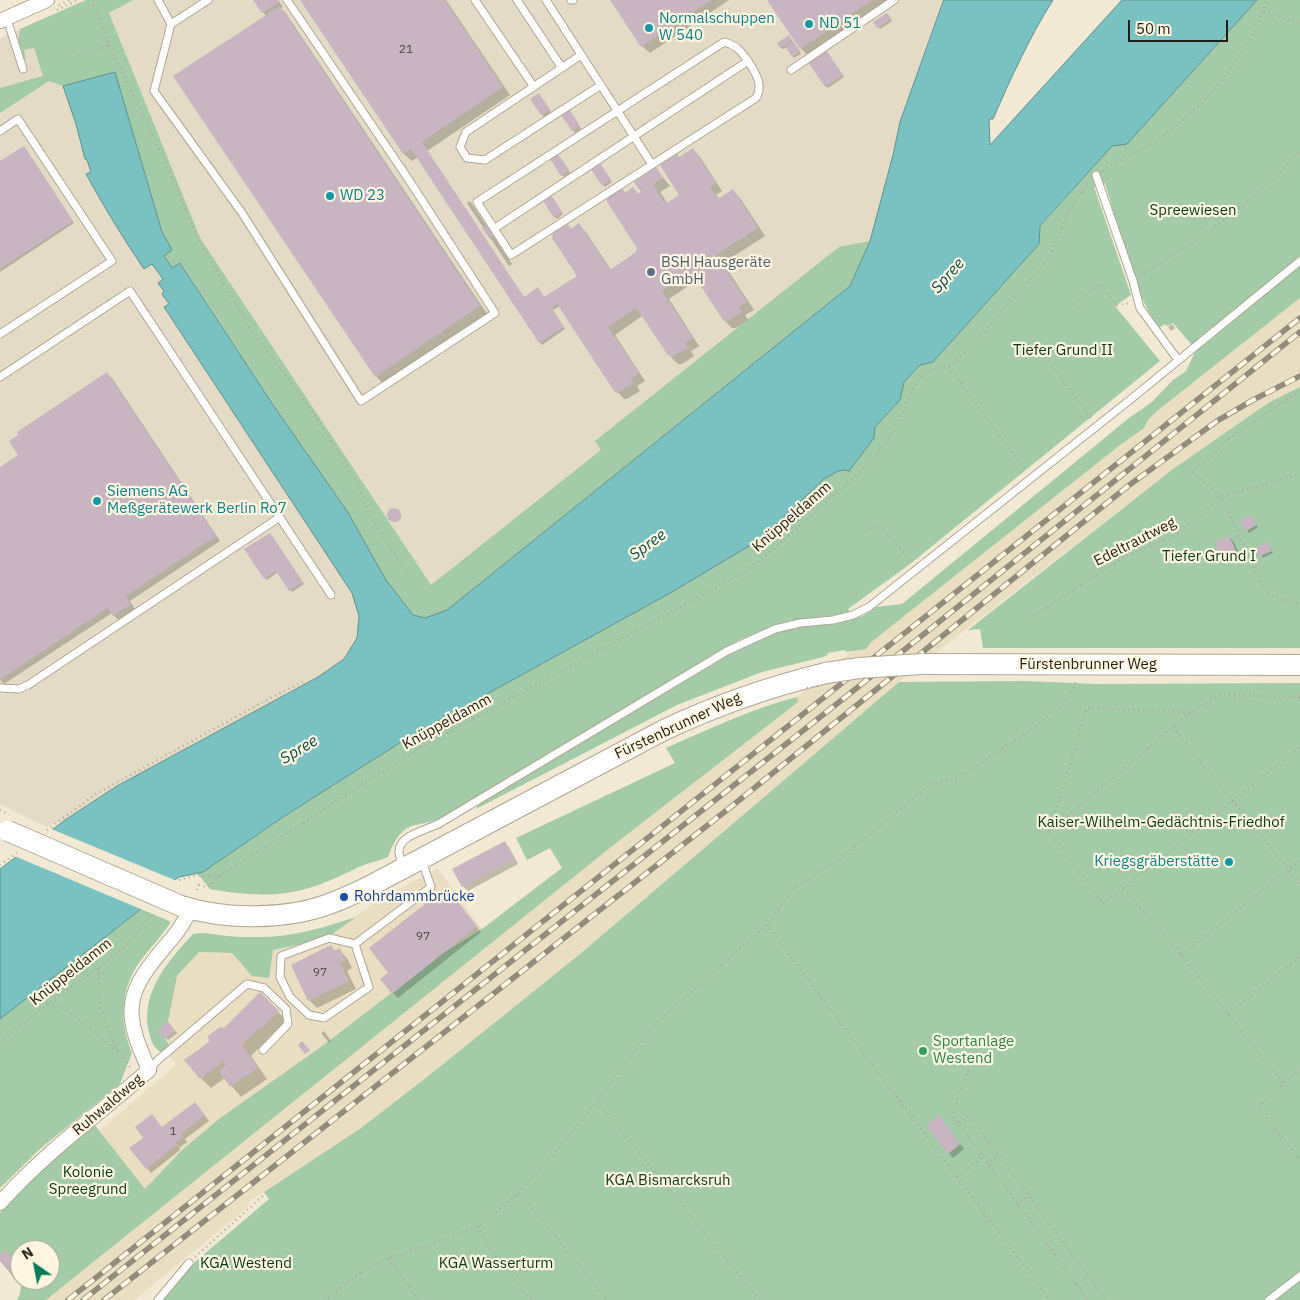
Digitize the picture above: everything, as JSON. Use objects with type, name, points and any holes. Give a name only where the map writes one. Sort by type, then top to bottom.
[{"type":"main road","name":"Fürstenbrunner Weg","points":[[190,902],[229,915],[273,916],[328,904],[368,887],[697,714],[770,687],[826,673],[859,668],[922,664],[1086,666],[1300,665]]},
{"type":"main road","points":[[4,829],[190,902]]},
{"type":"street","points":[[3,20],[48,0]]},
{"type":"street","name":"Ruhwaldweg","points":[[0,1203],[43,1160],[149,1070],[136,1040],[131,1017],[134,996],[142,976],[177,931],[190,902]]},
{"type":"lane","points":[[158,0],[170,24],[154,91],[242,213],[361,400],[495,313],[408,177],[287,0]]},
{"type":"lane","points":[[170,24],[207,0]]},
{"type":"lane","points":[[476,0],[534,87]]},
{"type":"lane","points":[[516,0],[562,68]]},
{"type":"lane","points":[[546,0],[651,163]]},
{"type":"lane","points":[[791,70],[894,0]]},
{"type":"lane","points":[[3,20],[23,69]]},
{"type":"lane","points":[[724,42],[733,44],[740,50],[758,75],[759,92],[756,98],[651,163],[511,255],[477,202],[617,110],[724,42]]},
{"type":"lane","points":[[581,55],[466,132],[460,147],[467,158],[484,160],[601,85]]},
{"type":"lane","points":[[495,228],[748,61]]},
{"type":"lane","points":[[0,131],[18,120],[112,261],[0,334]]},
{"type":"lane","points":[[1096,175],[1140,308],[1178,360]]},
{"type":"lane","points":[[403,868],[399,851],[400,845],[410,836],[440,823],[727,651],[775,629],[800,623],[833,620],[853,615],[869,607],[1097,426],[1300,261]]},
{"type":"lane","points":[[0,377],[130,291],[331,595]]},
{"type":"lane","points":[[0,688],[18,689],[28,685],[280,517]]},
{"type":"lane","points":[[355,944],[369,987],[324,1018],[309,1015],[290,997],[280,977],[281,956],[329,938],[355,944],[431,887],[421,858]]},
{"type":"lane","points":[[149,1070],[158,1060],[247,984],[264,988],[286,1010],[288,1024],[263,1050]]},
{"type":"lane","points":[[158,1300],[189,1263]]},
{"type":"lane","points":[[1270,1300],[1300,1276]]},
{"type":"path","points":[[92,0],[110,45],[170,172],[200,242],[250,328],[308,405],[333,444],[358,484],[371,518],[414,582]]},
{"type":"path","name":"Knüppeldamm","points":[[179,880],[197,875],[215,877],[226,872],[418,749],[743,573],[770,552],[868,465],[891,436],[914,387],[924,375],[937,368],[949,366],[960,358],[1049,258],[1068,212],[1083,189],[1096,175],[1152,143],[1201,103],[1235,61],[1256,29],[1268,0]]},
{"type":"path","points":[[1264,12],[1300,23]]},
{"type":"path","points":[[78,55],[110,45]]},
{"type":"path","points":[[1132,281],[1201,238],[1242,208],[1280,173],[1300,151]]},
{"type":"path","points":[[1074,305],[1099,284],[1117,305],[1138,301]]},
{"type":"path","points":[[1033,341],[1097,426]]},
{"type":"path","points":[[949,366],[1032,478]]},
{"type":"path","points":[[1300,391],[1223,442],[1217,452],[1193,472],[1221,497],[1266,592],[1289,603],[1300,603]]},
{"type":"path","points":[[1221,497],[1300,474]]},
{"type":"path","name":"Edeltrautweg","points":[[1030,618],[1126,556],[1180,533],[1221,497]]},
{"type":"path","points":[[864,530],[875,526],[883,528],[917,569]]},
{"type":"path","points":[[324,1300],[359,1274],[389,1258],[430,1246],[478,1226],[517,1194],[597,1102],[657,1022],[767,926],[793,889],[838,860],[933,783],[958,778],[1028,732],[1067,700],[1086,666]]},
{"type":"path","points":[[43,834],[96,794],[274,696],[305,681]]},
{"type":"path","points":[[1049,832],[1191,712],[1219,696],[1300,697]]},
{"type":"path","points":[[1049,832],[1087,708],[1191,712]]},
{"type":"path","points":[[1173,727],[1300,884]]},
{"type":"path","points":[[1049,832],[1103,904],[1300,747]]},
{"type":"path","points":[[0,865],[21,850]]},
{"type":"path","points":[[1181,955],[1300,860]]},
{"type":"path","points":[[190,902],[199,885],[207,887],[226,872]]},
{"type":"path","points":[[1124,888],[1181,955],[1283,1083]]},
{"type":"path","name":"Knüppeldamm","points":[[0,1042],[98,968],[138,932],[150,915]]},
{"type":"path","points":[[767,926],[1050,1300]]},
{"type":"path","points":[[1228,1014],[1300,957]]},
{"type":"path","points":[[48,1004],[64,1008],[122,1055],[110,1034],[100,1006],[98,968]]},
{"type":"path","points":[[1006,1035],[998,1035],[975,1053],[954,1108],[954,1116],[982,1157],[1088,1300]]},
{"type":"path","points":[[1300,1069],[1258,1107],[1300,1161]]},
{"type":"path","points":[[597,1102],[760,1300]]},
{"type":"path","points":[[958,1123],[969,1115],[1106,1300]]},
{"type":"path","points":[[988,1164],[999,1155]]},
{"type":"path","points":[[957,1178],[982,1157]]},
{"type":"path","points":[[189,1263],[266,1192]]},
{"type":"path","points":[[517,1194],[542,1219],[607,1300]]},
{"type":"path","points":[[1017,1204],[1029,1196]]},
{"type":"path","points":[[478,1226],[488,1246],[531,1300]]},
{"type":"path","points":[[1047,1245],[1059,1236]]},
{"type":"path","points":[[389,1258],[418,1300]]},
{"type":"path","points":[[1076,1284],[1088,1275]]},
{"type":"shaded area","points":[[86,0],[944,0],[900,122],[870,241],[344,659],[318,677],[117,786],[65,820],[46,827],[0,804],[0,38]]},
{"type":"shaded area","points":[[1300,298],[1300,387],[1268,403],[1173,469],[943,647],[899,682],[580,954],[361,1128],[249,1201],[248,1207],[134,1300],[46,1300],[135,1229],[144,1189],[99,1131],[176,1065],[162,1046],[156,1031],[163,993],[199,952],[232,953],[273,950],[331,935],[374,903],[437,868],[482,929],[614,828],[797,697],[853,650]]},
{"type":"green space","points":[[86,0],[133,0],[109,13],[200,238],[431,585],[601,450],[595,441],[839,247],[870,241],[850,286],[447,610],[425,618],[413,615],[386,580],[347,511],[273,405],[181,263],[172,268],[164,255],[172,250],[162,232],[115,72],[63,86],[49,81],[0,113],[0,88],[43,76],[34,48],[24,50],[26,59],[22,60],[18,42],[20,29]]},
{"type":"green space","points":[[1257,0],[1300,0],[1300,298],[1157,411],[1148,420],[1144,428],[870,643],[866,649],[827,653],[828,655],[823,657],[762,672],[677,705],[476,809],[478,805],[740,648],[766,636],[789,629],[841,622],[863,616],[876,607],[902,604],[1129,418],[1152,402],[1173,380],[1186,371],[1196,350],[1173,323],[1167,326],[1165,324],[1159,328],[1150,313],[1141,296],[1127,258],[1105,183],[1094,187],[1131,295],[1115,306],[1160,361],[910,564],[848,609],[850,612],[788,621],[739,640],[439,819],[405,829],[395,842],[388,857],[362,866],[322,884],[285,893],[247,894],[210,889],[198,874],[179,877],[203,872],[283,817],[409,737],[672,592],[759,540],[824,479],[838,471],[844,470],[875,427],[900,400],[904,382],[920,365],[933,362],[1039,244],[1040,227],[1112,146],[1127,144]]},
{"type":"green space","name":"Tiefer Grund I","points":[[1300,387],[1300,648],[983,648],[980,629],[968,630],[1173,469],[1268,403]]},
{"type":"green space","points":[[1026,681],[1096,684],[1300,683],[1300,1300],[162,1300],[195,1262],[269,1199],[264,1192],[361,1128],[427,1077],[580,954],[899,682]]},
{"type":"green space","name":"Kolonie Spreegrund","points":[[797,697],[798,702],[616,843],[60,1289],[60,1240],[10,1240],[10,1273],[0,1261],[0,1213],[33,1177],[94,1124],[145,1189],[182,1150],[219,1119],[325,1044],[442,954],[482,929],[562,868],[550,848],[527,860],[516,838],[675,763],[666,748],[763,707]]},
{"type":"green space","points":[[141,909],[170,923],[134,971],[125,994],[125,1029],[132,1053],[120,1084],[41,1148],[0,1188],[0,1019]]},
{"type":"green space","points":[[356,917],[331,935],[273,950],[269,978],[252,976],[232,953],[199,952],[177,976],[168,1021],[158,1029],[170,1046],[160,1052],[153,1044],[148,1028],[147,1014],[153,988],[175,954],[193,934],[206,933],[244,937],[280,936]]},
{"type":"green space","points":[[20,1290],[58,1290],[46,1300],[17,1300]]},
{"type":"water","name":"Spree","points":[[944,0],[1053,0],[1028,44],[993,119],[989,119],[990,145],[1122,0],[1257,0],[1127,144],[1112,146],[1040,226],[1039,244],[933,362],[920,365],[904,382],[900,400],[875,427],[874,438],[849,471],[838,471],[824,479],[759,540],[672,592],[409,737],[283,817],[203,872],[179,877],[142,903],[141,909],[0,1019],[0,869],[65,820],[117,786],[318,677],[344,659],[357,638],[359,616],[352,593],[164,307],[169,304],[162,294],[164,291],[158,283],[163,279],[152,264],[144,269],[86,174],[91,172],[85,159],[63,86],[115,72],[162,232],[172,250],[164,256],[172,268],[180,263],[273,405],[347,511],[386,580],[413,615],[425,618],[447,610],[850,286],[870,241],[900,122]]},
{"type":"pier","points":[[49,828],[177,881],[145,905],[143,910],[12,855]]},
{"type":"building","points":[[253,0],[278,0],[279,2],[262,13]]},
{"type":"building","points":[[300,0],[445,0],[503,87],[422,142],[524,297],[538,287],[544,297],[577,276],[552,238],[553,233],[568,224],[571,229],[579,223],[610,270],[636,252],[637,248],[607,202],[607,199],[622,188],[625,193],[633,187],[638,194],[641,192],[634,182],[656,167],[663,178],[653,184],[663,201],[665,200],[667,203],[679,195],[661,167],[661,163],[676,152],[679,157],[693,148],[716,183],[710,187],[718,199],[733,189],[758,228],[716,255],[747,302],[739,307],[742,312],[728,321],[723,320],[693,274],[689,273],[662,291],[693,338],[685,343],[688,348],[671,357],[667,354],[638,310],[634,309],[608,327],[639,373],[631,378],[634,383],[617,393],[557,304],[552,308],[564,327],[539,343],[411,149],[403,154]]},
{"type":"building","name":"Normalschuppen W 540","points":[[610,0],[711,0],[641,47]]},
{"type":"building","name":"ND 51","points":[[767,0],[872,0],[800,49]]},
{"type":"building","name":"WD 23","points":[[280,6],[480,306],[375,377],[173,76]]},
{"type":"building","points":[[887,13],[891,19],[877,28],[873,22]]},
{"type":"building","points":[[789,35],[792,40],[780,48],[777,43]]},
{"type":"building","points":[[793,41],[800,51],[792,57],[785,46]]},
{"type":"building","points":[[826,50],[843,75],[825,87],[808,62]]},
{"type":"building","points":[[539,93],[550,110],[541,115],[530,99]]},
{"type":"building","points":[[569,109],[580,126],[572,131],[561,115]]},
{"type":"building","points":[[24,146],[73,221],[0,269],[0,161]]},
{"type":"building","points":[[558,154],[569,170],[561,176],[550,159]]},
{"type":"building","points":[[600,163],[611,180],[602,186],[591,169]]},
{"type":"building","points":[[551,195],[562,212],[554,218],[543,201]]},
{"type":"building","points":[[487,225],[494,235],[489,238],[482,228]]},
{"type":"building","name":"Siemens AG Meßgerätewerk Berlin Ro7","points":[[107,372],[216,536],[126,596],[131,604],[113,616],[108,608],[0,680],[0,467],[18,455],[9,441],[18,435],[17,432]]},
{"type":"building","points":[[394,508],[399,510],[401,515],[399,520],[394,522],[389,520],[387,515],[389,510]]},
{"type":"building","points":[[1251,515],[1257,525],[1246,531],[1240,521]]},
{"type":"building","points":[[270,533],[303,582],[289,591],[276,571],[264,579],[244,549]]},
{"type":"building","points":[[1229,536],[1237,554],[1229,558],[1227,554],[1220,556],[1215,542]]},
{"type":"building","points":[[1268,542],[1272,551],[1260,556],[1256,547]]},
{"type":"building","points":[[505,841],[514,859],[462,887],[452,869]]},
{"type":"building","points":[[440,892],[448,902],[454,897],[477,926],[392,994],[380,979],[388,973],[369,948]]},
{"type":"building","points":[[331,945],[334,951],[340,948],[345,961],[340,963],[349,981],[308,1001],[291,965]]},
{"type":"building","points":[[260,992],[279,1011],[242,1045],[258,1068],[230,1087],[219,1071],[226,1065],[224,1061],[200,1079],[184,1060],[209,1042],[208,1036],[220,1027],[224,1028]]},
{"type":"building","points":[[168,1021],[175,1031],[165,1039],[157,1030]]},
{"type":"building","points":[[302,1041],[310,1050],[305,1054],[298,1045]]},
{"type":"building","points":[[195,1102],[205,1115],[181,1134],[183,1137],[175,1143],[176,1145],[146,1169],[129,1148],[143,1138],[135,1127],[152,1114],[162,1127]]},
{"type":"building","points":[[939,1115],[960,1144],[948,1154],[926,1125]]},
{"type":"building","points":[[5,1250],[10,1256],[10,1273],[0,1261],[0,1254]]},
{"type":"railway","points":[[68,1300],[1300,318]]},
{"type":"railway","points":[[83,1300],[848,695],[1300,332]]},
{"type":"railway","points":[[104,1300],[732,806],[1128,486],[1217,421],[1300,376]]},
{"type":"place","name":"ND 51","points":[[809,24]]},
{"type":"place","name":"Normalschuppen W 540","points":[[649,28]]},
{"type":"place","name":"WD 23","points":[[330,196]]},
{"type":"place","name":"BSH Hausgeräte GmbH","points":[[651,272]]},
{"type":"place","name":"Siemens AG Meßgerätewerk Berlin Ro7","points":[[97,501]]},
{"type":"place","name":"Kriegsgräberstätte","points":[[1229,862]]},
{"type":"place","name":"Rohrdammbrücke","points":[[344,897]]},
{"type":"place","name":"Sportanlage Westend","points":[[923,1051]]},
{"type":"park label","name":"Spreewiesen","points":[[1193,211]]},
{"type":"park label","name":"Tiefer Grund II","points":[[1063,351]]},
{"type":"park label","name":"Kaiser-Wilhelm-Gedächtnis-Friedhof","points":[[1161,823]]},
{"type":"park label","name":"KGA Bismarcksruh","points":[[668,1181]]},
{"type":"park label","name":"KGA Westend","points":[[246,1264]]},
{"type":"park label","name":"KGA Wasserturm","points":[[496,1264]]}]
